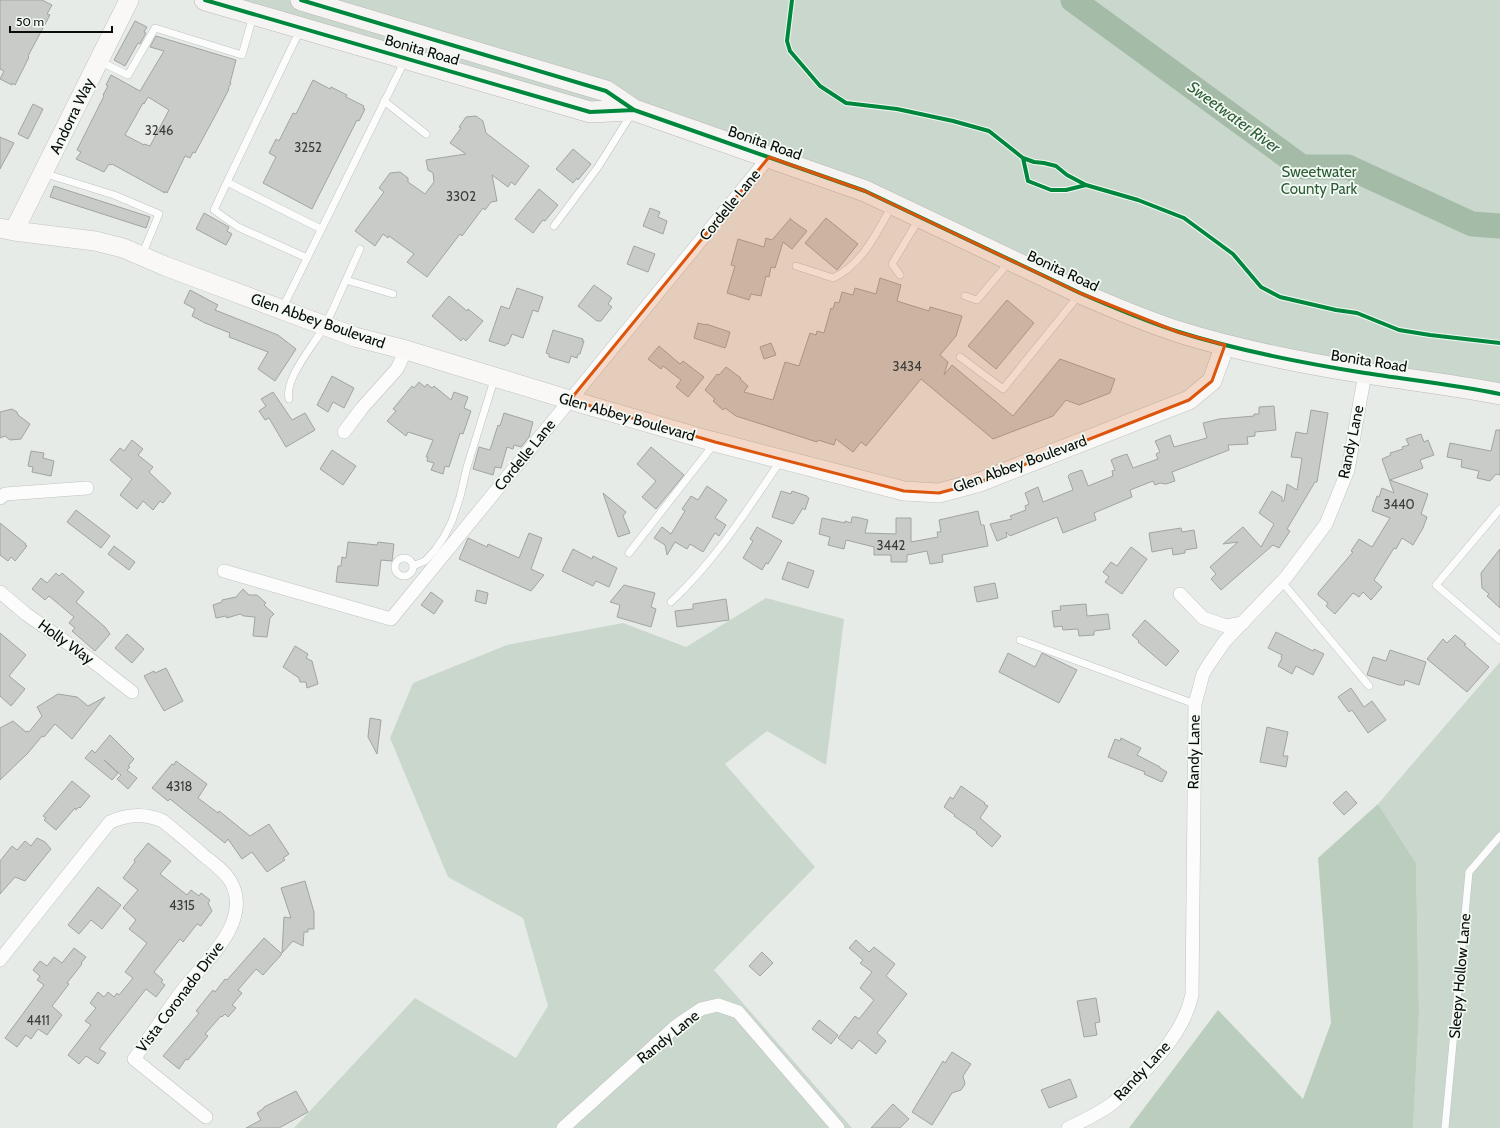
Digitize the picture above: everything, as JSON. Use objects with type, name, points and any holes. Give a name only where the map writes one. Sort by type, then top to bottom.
[{"type":"main road","name":"Bonita Road","points":[[205,0],[590,112],[634,110]]},
{"type":"main road","name":"Bonita Road","points":[[301,0],[606,91],[634,110],[865,191],[1080,293],[1178,332],[1225,345],[1283,358],[1365,373],[1467,387],[1500,394]]},
{"type":"street","name":"Andorra Way","points":[[7,229],[43,173],[129,0]]},
{"type":"street","name":"Cordelle Lane","points":[[224,571],[391,619],[769,157]]},
{"type":"street","name":"Glen Abbey Boulevard","points":[[7,229],[95,241],[123,248],[164,266],[355,337],[406,350],[715,442],[904,491],[939,493],[980,482],[1189,400],[1212,381],[1225,345]]},
{"type":"street","points":[[344,432],[362,408],[397,369],[406,350]]},
{"type":"street","name":"Randy Lane","points":[[1068,1128],[1082,1122],[1113,1103],[1153,1062],[1177,1032],[1188,1011],[1192,995],[1194,704],[1203,674],[1208,664],[1225,641],[1282,582],[1326,524],[1348,470],[1365,373]]},
{"type":"street","points":[[0,498],[4,494],[87,488]]},
{"type":"street","name":"Holly Way","points":[[0,592],[26,614],[86,656],[132,692]]},
{"type":"street","points":[[1180,594],[1203,618],[1226,626],[1243,623]]},
{"type":"street","name":"Vista Coronado Drive","points":[[0,960],[110,822],[130,816],[140,815],[163,821],[226,874],[235,890],[236,908],[234,917],[221,945],[183,990],[134,1059],[206,1117]]},
{"type":"street","name":"Randy Lane","points":[[563,1128],[676,1026],[701,1009],[718,1005],[738,1012],[838,1128]]},
{"type":"lane","points":[[99,61],[128,75],[155,28],[242,54],[253,14]]},
{"type":"lane","points":[[301,28],[214,210],[238,226],[307,258]]},
{"type":"lane","points":[[281,310],[406,58]]},
{"type":"lane","points":[[384,101],[426,134]]},
{"type":"lane","points":[[554,226],[598,167],[634,110]]},
{"type":"lane","points":[[43,173],[114,195],[159,214],[141,256]]},
{"type":"lane","points":[[227,182],[321,229]]},
{"type":"lane","points":[[796,266],[833,278],[842,274],[854,264],[867,247],[893,204]]},
{"type":"lane","points":[[900,275],[892,264],[920,217]]},
{"type":"lane","points":[[289,399],[287,392],[294,375],[325,326],[360,249]]},
{"type":"lane","points":[[965,296],[977,300],[1012,260]]},
{"type":"lane","points":[[346,280],[393,294]]},
{"type":"lane","points":[[960,358],[1003,389],[1080,293]]},
{"type":"lane","points":[[413,566],[426,561],[444,537],[452,521],[495,377]]},
{"type":"lane","points":[[629,553],[715,442]]},
{"type":"lane","points":[[671,602],[688,586],[742,519],[782,459]]},
{"type":"lane","points":[[1500,509],[1436,585],[1500,640]]},
{"type":"lane","points":[[1282,582],[1369,686]]},
{"type":"lane","points":[[1020,640],[1194,704]]},
{"type":"lane","name":"Sleepy Hollow Lane","points":[[1445,1128],[1469,872],[1500,836]]},
{"type":"path","points":[[792,0],[787,41],[790,51],[820,86],[846,103],[897,109],[953,121],[989,131],[1023,158],[1034,162],[1056,166],[1067,175],[1086,185],[1138,200],[1184,218],[1233,254],[1261,287],[1280,296],[1336,310],[1356,313],[1399,330],[1500,343]]},
{"type":"path","points":[[1044,163],[1049,155],[1051,145],[1067,134],[1074,123],[1074,102],[1081,97],[1093,104],[1093,125],[1076,155],[1056,166]]},
{"type":"path","points":[[1023,158],[1028,181],[1051,190],[1066,190],[1086,185]]},
{"type":"highlighted area","points":[[769,157],[865,191],[1080,293],[1178,332],[1225,345],[1212,381],[1189,400],[980,482],[939,493],[904,491],[715,442],[570,400]]},
{"type":"green space","name":"Sweetwater County Park","points":[[236,0],[1500,0],[1500,392],[1225,346],[769,156]]},
{"type":"green space","points":[[766,598],[844,619],[826,765],[767,731],[725,764],[815,867],[714,970],[852,1128],[294,1128],[415,998],[516,1058],[548,1006],[523,918],[448,877],[390,738],[413,683],[507,645],[623,623],[686,647]]},
{"type":"green space","points":[[1500,662],[1500,1128],[1413,1128],[1419,1014],[1416,863],[1378,804]]},
{"type":"green space","points":[[1378,804],[1416,863],[1419,1014],[1413,1128],[1129,1128],[1218,1010],[1303,1099],[1331,1023],[1318,858]]},
{"type":"building","points":[[0,0],[42,0],[52,5],[47,14],[50,15],[28,56],[29,57],[15,85],[0,79],[4,71],[0,69]]},
{"type":"building","points":[[135,21],[147,27],[144,32],[146,33],[140,44],[138,43],[125,66],[114,60]]},
{"type":"building","points":[[156,36],[236,60],[229,89],[195,153],[193,152],[190,158],[185,156],[167,193],[112,164],[109,164],[104,172],[76,159],[81,152],[77,150],[104,96],[103,95],[108,86],[106,85],[111,75],[140,91],[164,51],[150,47]],"holes":[[[148,97],[169,110],[150,146],[144,145],[125,135]]]},
{"type":"building","points":[[313,80],[330,89],[331,87],[347,95],[346,97],[364,106],[363,108],[365,109],[359,121],[357,120],[312,209],[263,183],[276,157],[269,153],[276,139],[279,141],[293,113],[296,114]]},
{"type":"building","points":[[33,104],[43,109],[28,139],[18,134]]},
{"type":"building","points":[[476,116],[483,121],[486,133],[529,166],[515,185],[511,182],[508,187],[492,175],[497,201],[491,202],[485,210],[483,208],[462,236],[460,234],[427,277],[407,262],[414,254],[389,236],[388,238],[383,234],[375,246],[355,231],[384,192],[379,188],[390,173],[400,172],[408,178],[408,182],[425,194],[434,182],[433,173],[428,170],[426,160],[466,154],[450,143],[461,128],[459,127],[466,117]]},
{"type":"building","points":[[0,137],[14,143],[0,169]]},
{"type":"building","points":[[573,149],[591,164],[578,180],[577,178],[573,183],[556,169]]},
{"type":"building","points":[[54,186],[150,217],[146,228],[50,197]]},
{"type":"building","points":[[539,189],[558,205],[533,233],[515,219]]},
{"type":"building","points":[[650,208],[660,212],[658,217],[667,221],[663,234],[643,226]]},
{"type":"building","points":[[204,213],[229,227],[227,231],[232,234],[226,245],[196,229]]},
{"type":"building","points":[[826,218],[858,244],[837,270],[805,243]]},
{"type":"building","points":[[790,219],[807,231],[792,249],[783,242],[775,268],[771,267],[769,277],[766,276],[761,296],[751,294],[749,300],[727,293],[735,266],[731,265],[738,239],[764,247],[766,238],[772,240]]},
{"type":"building","points":[[634,246],[655,254],[648,272],[627,264]]},
{"type":"building","points":[[880,278],[901,285],[897,301],[929,311],[930,307],[962,316],[956,336],[940,355],[948,362],[944,375],[952,365],[1013,416],[1060,359],[1115,379],[1110,393],[1079,405],[1066,400],[1053,416],[993,439],[921,379],[866,446],[861,442],[853,452],[836,439],[834,445],[818,440],[817,442],[736,416],[725,408],[723,410],[713,401],[715,399],[705,390],[717,374],[719,375],[726,367],[741,378],[740,379],[748,386],[744,392],[773,400],[785,362],[799,366],[810,333],[816,335],[817,331],[824,333],[831,308],[833,309],[835,302],[839,303],[842,292],[853,295],[855,288],[876,294]]},
{"type":"building","points":[[594,285],[612,298],[608,304],[612,307],[601,321],[597,321],[578,306]]},
{"type":"building","points":[[517,288],[543,297],[538,312],[533,310],[523,338],[512,334],[508,344],[505,346],[489,341],[501,306],[509,309]]},
{"type":"building","points":[[190,290],[218,305],[215,310],[278,335],[296,349],[275,381],[258,369],[268,352],[229,337],[230,333],[192,316],[195,309],[184,303]]},
{"type":"building","points":[[449,296],[467,311],[468,309],[483,321],[466,341],[463,338],[461,341],[432,316]]},
{"type":"building","points":[[1007,300],[1034,323],[996,369],[968,346]]},
{"type":"building","points":[[698,323],[706,324],[730,332],[725,348],[694,338]]},
{"type":"building","points":[[553,330],[583,339],[582,341],[584,341],[580,354],[578,354],[577,358],[571,356],[569,363],[549,357],[549,354],[546,353]]},
{"type":"building","points":[[771,343],[776,355],[764,359],[760,347]]},
{"type":"building","points":[[659,346],[680,364],[683,361],[704,377],[688,397],[676,387],[681,380],[663,366],[661,369],[648,359]]},
{"type":"building","points":[[332,376],[354,388],[344,408],[333,402],[328,412],[317,405]]},
{"type":"building","points":[[419,382],[425,387],[427,384],[432,388],[434,386],[451,400],[454,392],[468,397],[464,408],[471,411],[463,434],[460,433],[449,467],[445,466],[443,474],[431,470],[434,463],[427,461],[428,457],[426,457],[433,440],[408,432],[406,436],[387,421],[396,411],[393,409],[412,386],[414,388]]},
{"type":"building","points":[[273,392],[292,420],[305,413],[315,430],[286,447],[269,418],[265,420],[259,411],[266,406],[261,399]]},
{"type":"building","points":[[1274,406],[1276,430],[1255,432],[1255,436],[1247,437],[1248,444],[1228,445],[1229,450],[1172,472],[1175,481],[1155,485],[1153,481],[1130,490],[1132,497],[1094,513],[1096,520],[1063,533],[1057,517],[1010,536],[1006,532],[1007,537],[997,541],[990,524],[1012,519],[1010,516],[1026,510],[1025,506],[1029,504],[1025,493],[1038,487],[1043,502],[1073,490],[1068,476],[1070,474],[1082,470],[1088,486],[1113,476],[1112,471],[1115,470],[1111,460],[1115,458],[1127,454],[1133,468],[1158,459],[1156,454],[1160,452],[1155,441],[1170,435],[1174,447],[1207,438],[1203,423],[1219,419],[1254,416],[1254,414],[1259,414],[1259,407]]},
{"type":"building","points":[[12,409],[30,424],[21,439],[10,440],[5,436],[0,438],[0,412]]},
{"type":"building","points":[[1311,410],[1328,413],[1317,482],[1315,482],[1287,529],[1290,531],[1279,548],[1273,545],[1221,590],[1211,579],[1216,574],[1210,567],[1238,542],[1223,544],[1243,527],[1261,547],[1274,524],[1259,513],[1272,491],[1282,497],[1282,501],[1284,501],[1287,484],[1297,490],[1302,458],[1291,457],[1296,432],[1307,434]]},
{"type":"building","points":[[504,413],[533,422],[529,437],[521,447],[514,445],[513,449],[507,447],[501,468],[495,467],[493,475],[473,469],[479,447],[490,450],[498,425],[500,426]]},
{"type":"building","points":[[1496,430],[1500,430],[1500,475],[1496,474],[1490,481],[1477,478],[1479,471],[1461,467],[1462,460],[1447,457],[1450,443],[1491,451]]},
{"type":"building","points":[[1421,434],[1424,442],[1428,440],[1434,455],[1420,460],[1423,468],[1390,480],[1428,494],[1421,514],[1427,517],[1423,528],[1413,545],[1402,538],[1396,549],[1394,548],[1374,580],[1382,587],[1371,600],[1363,592],[1359,597],[1353,593],[1335,614],[1326,606],[1328,603],[1318,595],[1318,593],[1353,552],[1351,551],[1359,539],[1372,547],[1390,518],[1372,511],[1377,496],[1379,497],[1382,488],[1394,493],[1382,459],[1391,455],[1390,453],[1403,449],[1402,447],[1409,445],[1406,439]]},
{"type":"building","points":[[132,440],[143,449],[138,455],[153,467],[149,472],[171,493],[163,503],[160,501],[153,510],[143,501],[137,509],[120,495],[132,479],[110,460],[120,448],[124,451]]},
{"type":"building","points":[[651,447],[684,475],[656,509],[642,497],[656,481],[637,464]]},
{"type":"building","points":[[332,450],[356,466],[343,485],[320,469]]},
{"type":"building","points":[[31,451],[44,453],[43,458],[54,461],[51,476],[32,472],[33,467],[28,466]]},
{"type":"building","points":[[707,486],[727,500],[715,518],[726,525],[719,536],[715,533],[703,552],[690,544],[687,549],[675,542],[667,555],[665,545],[654,538],[662,527],[671,534],[685,511],[682,509],[691,496],[698,500]]},
{"type":"building","points":[[781,491],[791,494],[792,491],[809,498],[805,510],[803,508],[793,524],[772,517]]},
{"type":"building","points":[[603,493],[626,512],[623,516],[630,533],[618,537]]},
{"type":"building","points":[[76,510],[110,536],[101,548],[67,522]]},
{"type":"building","points":[[978,511],[981,525],[984,525],[988,546],[942,555],[943,562],[930,564],[927,551],[907,555],[907,562],[891,562],[891,555],[874,555],[874,547],[846,540],[844,549],[828,545],[830,537],[819,534],[822,518],[851,523],[852,517],[856,517],[868,520],[865,533],[896,534],[896,518],[911,518],[911,542],[938,537],[937,532],[941,532],[939,520]]},
{"type":"building","points":[[0,523],[27,546],[15,561],[11,557],[8,561],[0,555]]},
{"type":"building","points":[[757,527],[782,541],[768,564],[766,563],[762,570],[743,558],[753,541],[750,539]]},
{"type":"building","points":[[1181,528],[1182,532],[1194,530],[1197,548],[1185,550],[1185,553],[1173,555],[1172,548],[1152,552],[1149,533]]},
{"type":"building","points":[[529,533],[542,538],[531,569],[544,575],[531,591],[459,559],[468,538],[487,547],[488,544],[519,558]]},
{"type":"building","points":[[348,542],[377,545],[378,542],[394,544],[392,561],[381,560],[378,586],[336,582],[338,566],[341,566],[342,557],[346,558]]},
{"type":"building","points":[[114,546],[135,562],[129,570],[108,554]]},
{"type":"building","points":[[1131,547],[1147,559],[1122,594],[1105,582],[1109,577],[1103,572],[1111,562],[1117,566]]},
{"type":"building","points":[[573,549],[592,559],[593,556],[617,568],[609,587],[596,581],[593,586],[562,571]]},
{"type":"building","points":[[1500,549],[1500,608],[1487,596],[1489,594],[1482,588],[1481,573]]},
{"type":"building","points":[[788,562],[814,571],[808,588],[782,579]]},
{"type":"building","points":[[56,573],[59,576],[62,573],[84,592],[76,602],[105,627],[110,634],[95,651],[72,631],[75,628],[69,623],[74,617],[49,596],[45,600],[32,589],[41,578],[47,583]]},
{"type":"building","points":[[995,583],[998,598],[977,602],[974,587]]},
{"type":"building","points":[[624,585],[655,593],[651,607],[656,609],[651,627],[617,617],[620,605],[610,602]]},
{"type":"building","points":[[243,589],[249,595],[257,595],[266,603],[264,605],[274,614],[270,618],[267,637],[253,636],[255,617],[240,614],[227,618],[226,616],[216,618],[213,605],[222,602],[222,600],[236,597]]},
{"type":"building","points":[[477,590],[488,593],[486,604],[475,601]]},
{"type":"building","points":[[431,592],[443,601],[434,614],[421,605]]},
{"type":"building","points":[[726,599],[729,620],[677,627],[675,611],[693,609],[693,604]]},
{"type":"building","points":[[1086,604],[1087,616],[1108,614],[1110,629],[1094,631],[1094,635],[1079,636],[1078,629],[1063,630],[1062,626],[1054,627],[1052,611],[1061,610],[1060,606]]},
{"type":"building","points":[[1145,620],[1179,651],[1166,666],[1132,635]]},
{"type":"building","points":[[1276,632],[1313,651],[1314,649],[1324,654],[1313,675],[1296,666],[1292,674],[1278,666],[1282,655],[1268,648]]},
{"type":"building","points":[[0,633],[26,655],[9,676],[25,689],[11,706],[0,696]]},
{"type":"building","points":[[127,634],[144,649],[132,663],[115,648]]},
{"type":"building","points":[[1455,635],[1489,667],[1467,692],[1427,659],[1443,639],[1447,643]]},
{"type":"building","points":[[295,646],[308,654],[306,658],[312,661],[318,684],[307,688],[306,682],[300,682],[299,678],[283,667]]},
{"type":"building","points":[[1390,650],[1426,662],[1419,685],[1405,680],[1404,685],[1399,685],[1367,675],[1373,657],[1386,661]]},
{"type":"building","points":[[1008,653],[1035,667],[1042,653],[1077,670],[1059,703],[999,672]]},
{"type":"building","points":[[166,668],[183,701],[164,711],[144,676],[154,671],[155,673]]},
{"type":"building","points":[[1351,688],[1364,707],[1372,701],[1386,720],[1368,733],[1352,710],[1349,712],[1338,697]]},
{"type":"building","points":[[58,694],[77,697],[88,706],[105,697],[72,739],[55,724],[44,737],[42,736],[28,753],[0,780],[0,728],[13,721],[26,732],[29,732],[42,716],[37,707]]},
{"type":"building","points":[[370,718],[381,720],[377,754],[368,737]]},
{"type":"building","points":[[1267,727],[1288,732],[1283,756],[1288,756],[1286,767],[1260,762]]},
{"type":"building","points":[[110,735],[134,759],[128,766],[130,767],[127,770],[137,778],[128,789],[117,779],[121,775],[104,760],[118,773],[112,780],[85,758],[92,750],[95,753]]},
{"type":"building","points":[[1121,738],[1141,748],[1137,755],[1167,772],[1162,782],[1144,774],[1145,772],[1108,757],[1115,739],[1120,741]]},
{"type":"building","points":[[176,761],[207,784],[198,798],[218,813],[219,811],[250,836],[269,824],[289,854],[283,858],[285,860],[267,872],[252,852],[242,859],[228,839],[225,843],[170,799],[168,801],[152,788]]},
{"type":"building","points":[[72,781],[90,796],[80,808],[79,807],[76,810],[75,808],[56,830],[44,820],[46,818],[43,816]]},
{"type":"building","points":[[961,786],[988,806],[980,818],[1001,836],[992,847],[976,833],[977,832],[944,807],[950,797],[953,799]]},
{"type":"building","points":[[1346,791],[1357,803],[1344,815],[1333,803]]},
{"type":"building","points":[[37,838],[45,842],[51,849],[25,881],[15,877],[0,894],[0,861],[12,846],[17,850],[25,841],[31,846]]},
{"type":"building","points":[[148,843],[171,861],[160,874],[187,895],[191,890],[199,896],[201,893],[210,900],[208,903],[212,911],[201,926],[197,924],[183,942],[180,939],[154,972],[163,980],[161,982],[165,985],[156,997],[146,989],[99,1049],[106,1053],[98,1064],[86,1056],[79,1064],[68,1055],[91,1025],[85,1021],[96,1008],[90,1003],[98,992],[104,997],[108,992],[114,997],[117,993],[119,995],[133,978],[125,972],[147,943],[129,929],[136,920],[123,908],[138,890],[123,878],[135,862],[134,860]]},
{"type":"building","points":[[305,881],[314,912],[314,929],[308,929],[308,932],[304,932],[303,946],[293,941],[282,953],[284,917],[291,918],[281,888]]},
{"type":"building","points":[[98,887],[121,905],[102,929],[91,920],[79,934],[68,925]]},
{"type":"building","points":[[264,938],[282,954],[263,975],[256,969],[238,990],[242,993],[232,1005],[236,1008],[228,1017],[225,1014],[222,1017],[221,1016],[205,1034],[208,1036],[188,1060],[186,1059],[179,1069],[163,1056],[199,1013],[196,1011],[213,990],[215,992],[225,979],[227,980]]},
{"type":"building","points":[[856,940],[869,952],[874,947],[895,964],[886,976],[907,994],[877,1033],[886,1041],[876,1054],[859,1040],[852,1049],[838,1038],[855,1016],[859,1019],[874,1000],[860,988],[872,972],[860,963],[863,960],[849,948]]},
{"type":"building","points":[[74,948],[86,957],[67,983],[69,984],[52,1006],[62,1015],[47,1035],[38,1029],[31,1039],[26,1035],[17,1047],[5,1038],[44,985],[37,980],[40,976],[33,970],[40,961],[47,966],[54,957],[62,963]]},
{"type":"building","points":[[762,952],[773,963],[760,976],[749,966]]},
{"type":"building","points":[[1096,998],[1100,1022],[1095,1023],[1097,1035],[1084,1037],[1077,1001]]},
{"type":"building","points":[[819,1020],[838,1035],[831,1044],[812,1029]]},
{"type":"building","points":[[952,1052],[971,1064],[963,1076],[965,1084],[961,1090],[952,1093],[932,1125],[912,1112],[943,1061],[945,1063]]},
{"type":"building","points":[[1070,1079],[1077,1097],[1049,1108],[1041,1090]]},
{"type":"building","points":[[296,1091],[308,1112],[279,1128],[246,1128],[261,1120],[257,1113],[264,1107]]},
{"type":"building","points":[[893,1104],[909,1119],[900,1128],[871,1128]]},
{"type":"waterway","name":"Sweetwater River","points":[[1073,0],[1302,167],[1348,167],[1472,224],[1500,226]]},
{"type":"cycle path","points":[[205,0],[590,112],[634,110]]},
{"type":"cycle path","points":[[301,0],[606,91],[634,110],[865,191],[1080,293],[1129,314],[1179,332],[1248,351],[1295,361],[1500,394]]},
{"type":"cycle path","points":[[792,0],[787,41],[790,51],[820,86],[846,103],[897,109],[953,121],[989,131],[1023,158],[1034,162],[1056,166],[1067,175],[1086,185],[1138,200],[1184,218],[1233,254],[1261,287],[1280,297],[1336,310],[1357,313],[1399,330],[1500,343]]},
{"type":"cycle path","points":[[1023,158],[1028,181],[1051,190],[1066,190],[1086,185]]}]
